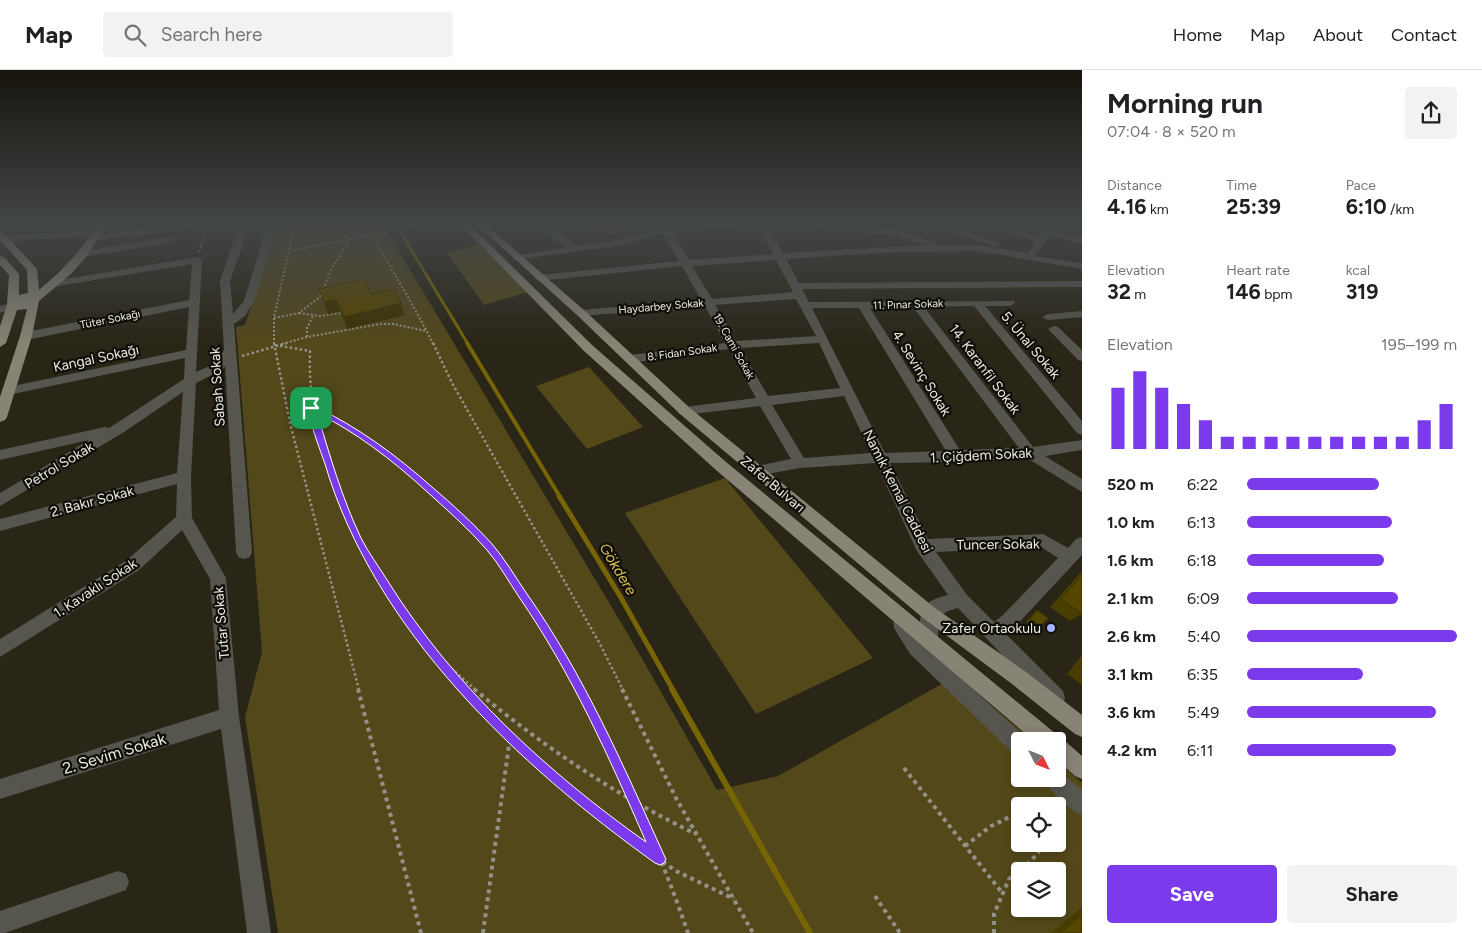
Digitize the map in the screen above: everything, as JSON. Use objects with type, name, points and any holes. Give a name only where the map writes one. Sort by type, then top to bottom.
[{"type":"main road","points":[[0,343],[13,304],[14,274],[5,263]]},
{"type":"main road","points":[[0,416],[26,336],[34,299],[32,269],[26,263]]},
{"type":"main road","points":[[13,304],[22,297],[34,299],[73,263]]},
{"type":"main road","name":"Zafer Bulvarı","points":[[503,263],[588,348],[721,466],[1038,732]]},
{"type":"main road","name":"Zafer Bulvarı","points":[[523,263],[581,313],[685,411],[757,471],[929,613],[1082,726]]},
{"type":"main road","points":[[1066,755],[1082,769]]},
{"type":"street","points":[[52,284],[129,263]]},
{"type":"street","name":"Tutar Sokak","points":[[197,263],[184,477],[184,519],[218,578],[229,717],[259,933]]},
{"type":"street","name":"Sabah Sokak","points":[[231,263],[225,281],[244,552]]},
{"type":"street","points":[[227,323],[241,314],[249,301],[261,263]]},
{"type":"street","points":[[539,278],[683,263]]},
{"type":"street","name":"19. Cami Sokak","points":[[686,263],[800,463]]},
{"type":"street","name":"Namık Kemal Caddesi","points":[[783,263],[823,339],[923,546],[961,600],[1082,726]]},
{"type":"street","points":[[1064,263],[1082,266]]},
{"type":"street","points":[[801,295],[1082,284]]},
{"type":"street","name":"Haydarbey Sokak","points":[[581,313],[801,295]]},
{"type":"street","name":"11. Pınar Sokak","points":[[801,295],[863,305],[916,302],[1010,303]]},
{"type":"street","name":"14. Karanfil Sokak","points":[[916,302],[1030,453]]},
{"type":"street","name":"Tüter Sokağı","points":[[26,336],[193,303]]},
{"type":"street","name":"5. Ünal Sokak","points":[[976,303],[1082,430]]},
{"type":"street","points":[[0,310],[13,304]]},
{"type":"street","name":"4. Sevinç Sokak","points":[[863,305],[957,457]]},
{"type":"street","points":[[1048,317],[1082,314]]},
{"type":"street","points":[[1054,329],[1081,355]]},
{"type":"street","name":"8. Fidan Sokak","points":[[630,359],[734,345],[823,339]]},
{"type":"street","name":"Kangal Sokağı","points":[[8,391],[191,353]]},
{"type":"street","name":"Petrol Sokak","points":[[0,500],[119,429],[191,380],[218,367],[229,356]]},
{"type":"street","points":[[685,411],[848,391]]},
{"type":"street","name":"Petrol Sokak","points":[[0,455],[119,429]]},
{"type":"street","name":"1. Çiğdem Sokak","points":[[757,471],[800,463],[880,458],[957,457],[1030,453],[1082,445]]},
{"type":"street","points":[[1030,453],[1082,486]]},
{"type":"street","name":"2. Bakır Sokak","points":[[0,525],[184,477]]},
{"type":"street","name":"1. Kavaklı Sokak","points":[[0,648],[133,565],[184,519]]},
{"type":"street","name":"Tuncer Sokak","points":[[923,546],[1043,540],[1070,557]]},
{"type":"street","points":[[992,633],[1008,622],[1082,544]]},
{"type":"street","points":[[929,641],[929,613],[944,604],[961,600]]},
{"type":"street","points":[[902,619],[903,628],[916,648],[1011,738]]},
{"type":"street","name":"2. Sevim Sokak","points":[[0,789],[229,717]]},
{"type":"street","points":[[1065,788],[1082,804]]},
{"type":"street","points":[[0,923],[118,882]]},
{"type":"path","points":[[288,263],[274,318],[275,345],[290,423],[421,933]]},
{"type":"path","points":[[299,313],[320,297],[335,263]]},
{"type":"path","points":[[389,263],[419,314],[457,391],[600,644],[677,800],[753,933]]},
{"type":"path","points":[[274,318],[299,313],[313,316],[344,312]]},
{"type":"path","points":[[307,337],[307,328],[313,316]]},
{"type":"path","points":[[229,356],[307,337],[380,324],[393,324],[426,331]]},
{"type":"path","points":[[275,345],[310,351],[308,377],[311,408],[337,492],[358,542],[406,618],[458,683],[510,738],[618,829],[676,871],[734,899]]},
{"type":"path","points":[[311,408],[339,421],[400,462],[466,522],[491,548],[550,634],[605,736],[660,859],[688,933]]},
{"type":"path","points":[[430,648],[496,707],[554,752],[634,802],[674,824],[697,834]]},
{"type":"path","points":[[483,933],[510,738]]},
{"type":"path","points":[[904,768],[1003,894]]},
{"type":"path","points":[[965,846],[975,837],[1011,815]]},
{"type":"path","points":[[994,933],[994,914],[1010,879],[1038,852]]},
{"type":"path","points":[[875,896],[900,933]]},
{"type":"shaded area","points":[[266,263],[406,263],[629,636],[717,790],[778,776],[956,676],[1022,732],[1011,732],[1011,788],[1066,788],[1066,769],[1082,783],[1082,933],[278,933],[245,717],[262,652],[236,327],[245,325]]},
{"type":"shaded area","points":[[454,263],[499,263],[528,292],[484,305]]},
{"type":"shaded area","points":[[589,367],[643,427],[587,449],[536,386]]},
{"type":"shaded area","points":[[725,478],[873,658],[756,714],[625,513]]},
{"type":"building","points":[[364,279],[371,294],[394,289],[401,303],[344,317],[336,299],[324,302],[319,289]]},
{"type":"building","points":[[1082,575],[1082,613],[1081,613],[1061,599]]},
{"type":"building","points":[[1037,610],[1048,618],[1041,626],[1030,619]]},
{"type":"building","points":[[1082,914],[1082,933],[1060,933]]},
{"type":"waterway","name":"Gökdere","points":[[419,263],[468,344]]},
{"type":"waterway","name":"Gökdere","points":[[467,343],[560,497]]},
{"type":"waterway","name":"Gökdere","points":[[559,496],[620,596],[673,690]]},
{"type":"waterway","name":"Gökdere","points":[[672,689],[810,933]]},
{"type":"place","name":"Zafer Ortaokulu","points":[[1051,628]]},
{"type":"route","points":[[311,408],[339,421],[400,462],[466,522],[491,548],[550,634],[567,664],[605,736],[660,859],[618,829],[517,745],[458,683],[406,618],[358,542],[324,456],[311,408]]}]
